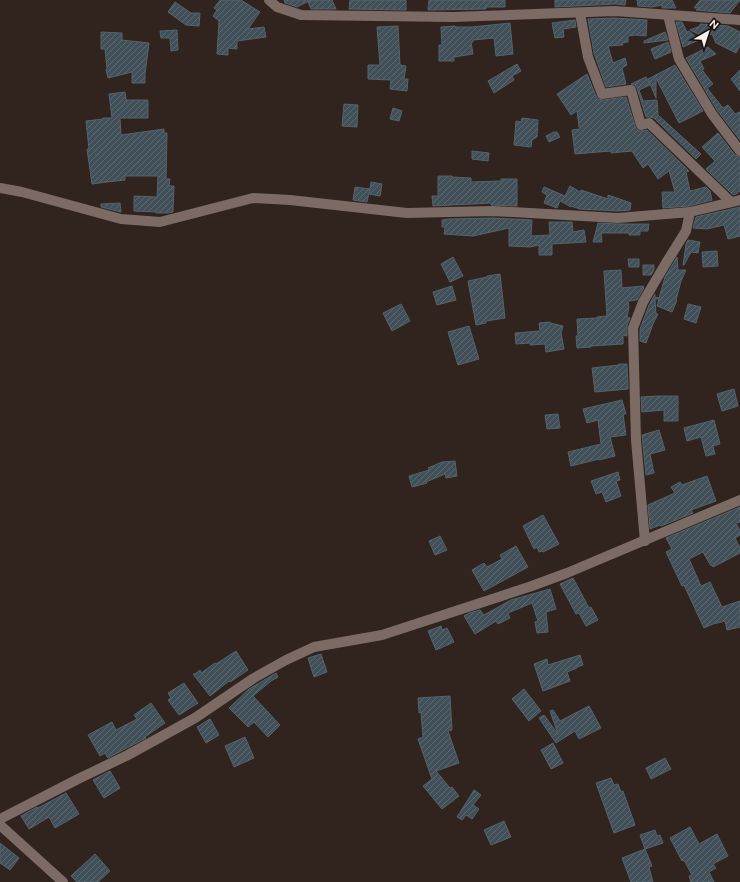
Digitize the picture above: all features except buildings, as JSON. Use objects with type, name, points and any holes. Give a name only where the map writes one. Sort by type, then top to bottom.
[{"type":"street","points":[[268,0],[277,7],[301,15],[453,17],[615,11],[740,20]]},
{"type":"street","points":[[580,13],[588,57],[602,94],[631,90],[641,125],[649,123],[735,201]]},
{"type":"street","points":[[668,15],[679,59],[712,114],[740,151]]},
{"type":"street","points":[[0,188],[22,192],[121,219],[160,222],[254,198],[290,200],[407,214],[492,211],[618,218],[690,212],[735,201]]},
{"type":"street","points":[[645,541],[636,440],[633,328],[643,302],[686,230],[690,212]]},
{"type":"street","points":[[0,819],[128,755],[195,718],[254,678],[286,660],[314,647],[382,635],[566,573],[740,500]]},
{"type":"street","points":[[0,825],[63,882]]}]
